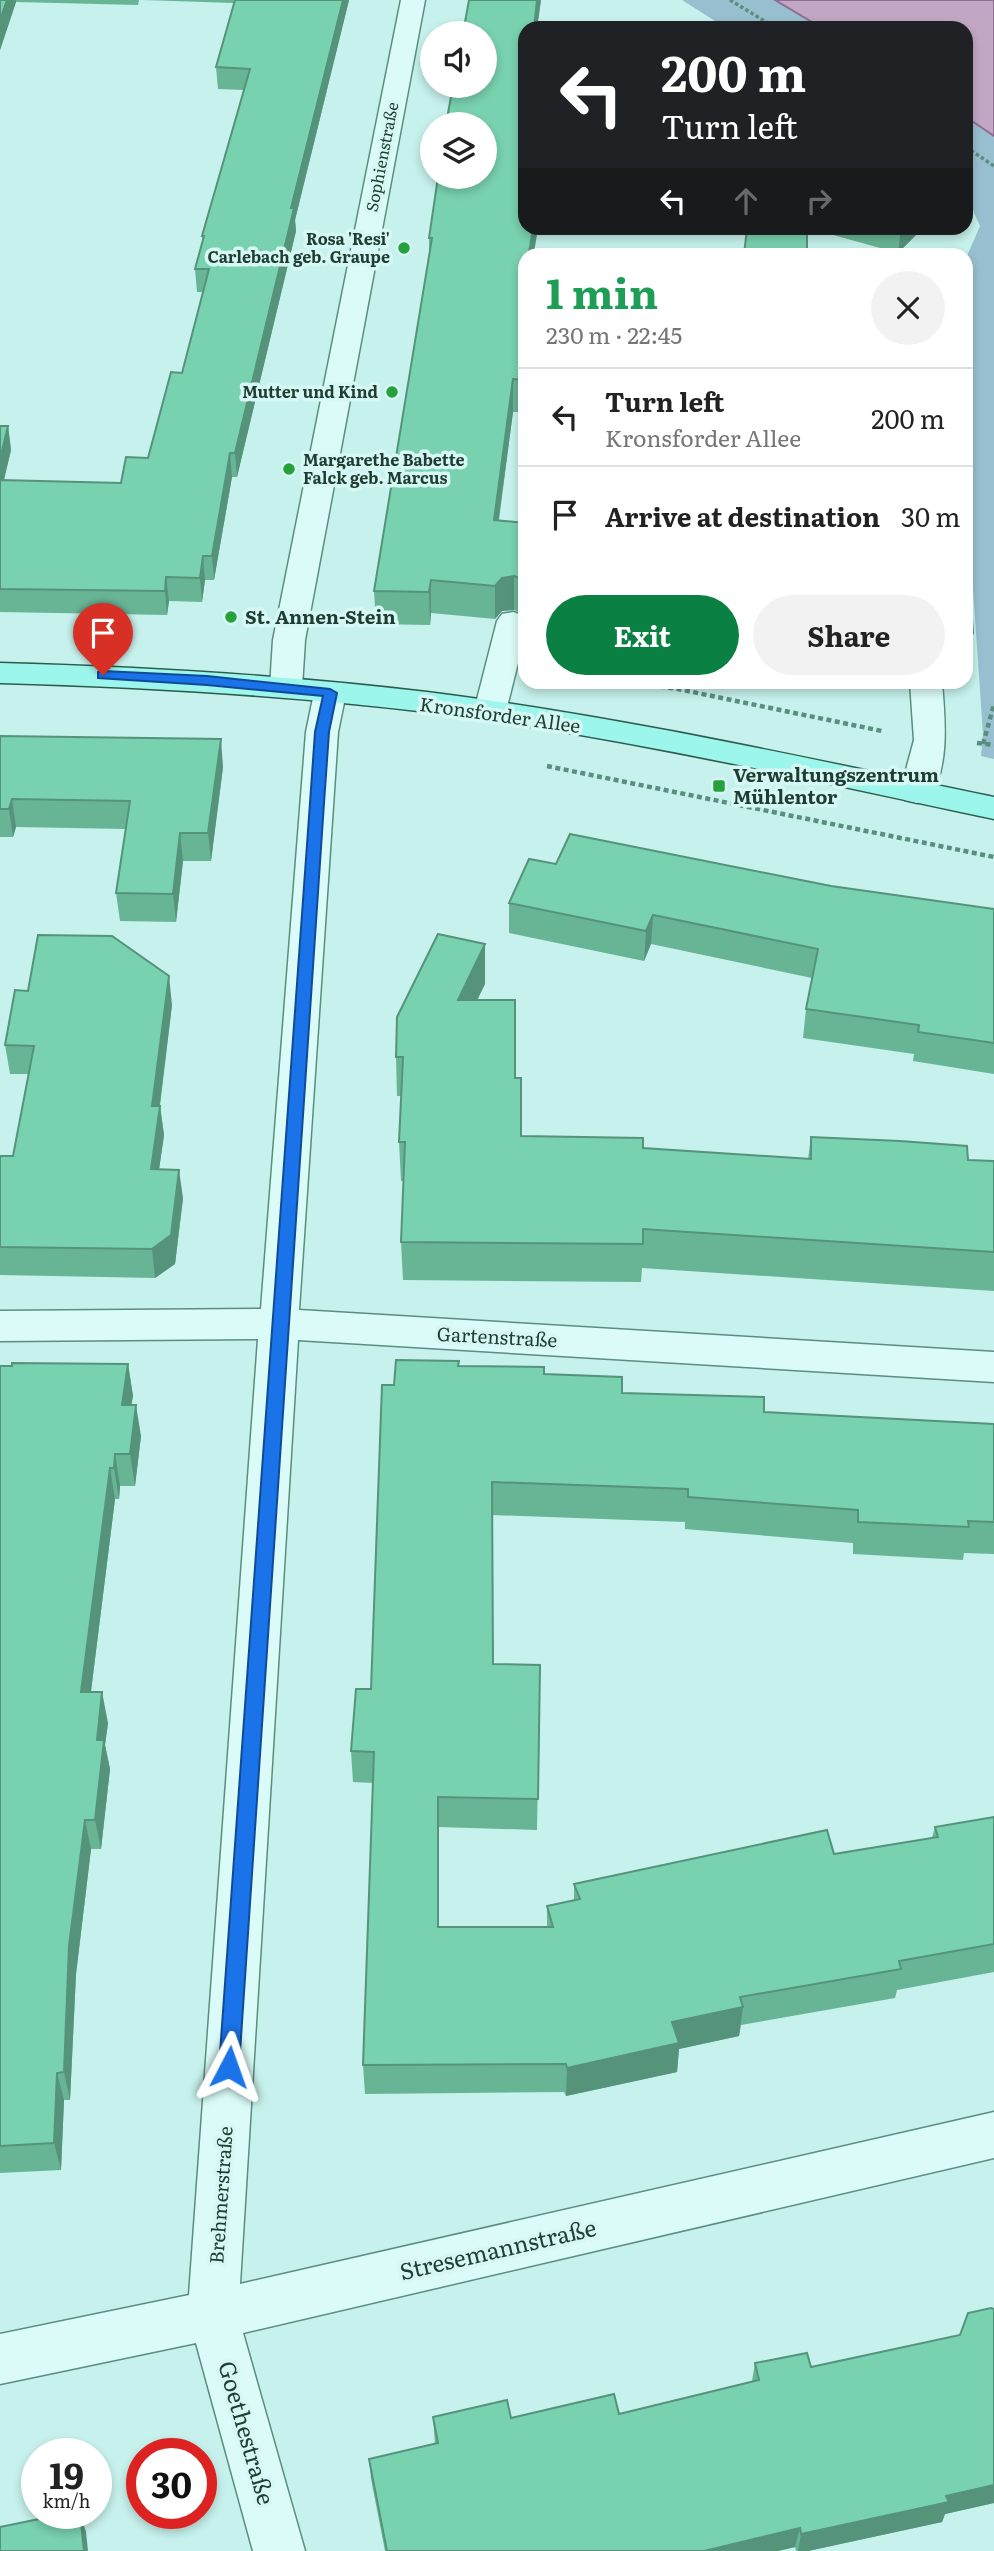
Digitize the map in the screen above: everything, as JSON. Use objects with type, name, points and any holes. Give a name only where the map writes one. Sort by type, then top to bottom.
[{"type":"main road","name":"Kronsforder Allee","points":[[0,673],[155,677],[286,687],[490,711],[659,738],[994,808]]},
{"type":"street","name":"Sophienstraße","points":[[286,687],[289,640],[413,0]]},
{"type":"street","points":[[490,711],[513,621]]},
{"type":"street","points":[[917,792],[930,740],[926,689]]},
{"type":"street","name":"Brehmerstraße","points":[[213,2315],[279,1324],[322,732],[330,693]]},
{"type":"street","name":"Gartenstraße","points":[[0,1326],[279,1324],[994,1367]]},
{"type":"street","name":"Stresemannstraße","points":[[0,2359],[213,2315],[994,2135]]},
{"type":"street","name":"Goethestraße","points":[[213,2315],[279,2551]]},
{"type":"path","points":[[730,0],[764,21]]},
{"type":"path","points":[[973,152],[994,166]]},
{"type":"path","points":[[678,689],[805,717],[930,740]]},
{"type":"path","points":[[983,744],[994,704]]},
{"type":"path","points":[[538,765],[994,858]]},
{"type":"shaded area","points":[[682,0],[775,0],[810,21],[715,21]]},
{"type":"shaded area","points":[[775,0],[994,0],[994,136],[973,122],[973,21],[810,21]]},
{"type":"shaded area","points":[[973,122],[994,136],[994,759],[981,756],[983,734],[973,589],[973,248],[970,248],[980,226],[973,210]]},
{"type":"building","points":[[0,0],[7,0],[0,20]]},
{"type":"building","points":[[235,0],[343,0],[291,208],[294,208],[235,453],[230,453],[212,556],[203,556],[200,578],[166,577],[165,591],[0,589],[0,480],[121,483],[126,457],[148,458],[171,372],[182,373],[209,269],[195,269],[202,236],[250,69],[216,67]]},
{"type":"building","points":[[469,0],[537,0],[535,21],[518,21],[518,235],[532,235],[530,248],[518,248],[518,379],[513,379],[494,520],[518,522],[518,577],[502,578],[495,586],[431,580],[429,592],[374,591],[432,238],[429,238],[436,189],[497,189],[497,112],[448,112],[451,98],[497,98],[497,21],[465,21]]},
{"type":"building","points":[[746,235],[807,235],[807,248],[745,248]]},
{"type":"building","points":[[0,426],[8,426],[0,459]]},
{"type":"building","points":[[0,736],[221,739],[208,833],[180,833],[173,894],[116,893],[130,801],[12,799],[9,809],[0,809]]},
{"type":"building","points":[[570,834],[831,886],[994,909],[994,1043],[918,1032],[919,1025],[806,1009],[818,949],[653,915],[646,931],[509,903],[529,859],[556,864]]},
{"type":"building","points":[[438,934],[485,944],[458,1000],[515,1000],[515,1078],[521,1078],[521,1136],[643,1138],[643,1148],[811,1159],[811,1137],[967,1146],[968,1160],[994,1161],[994,1252],[643,1229],[643,1244],[401,1242],[405,1142],[399,1142],[403,1057],[396,1057],[397,1017]]},
{"type":"building","points":[[38,935],[112,936],[169,976],[152,1106],[160,1106],[151,1169],[179,1170],[171,1235],[152,1249],[0,1247],[0,1156],[13,1156],[34,1046],[5,1045],[15,990],[28,991]]},
{"type":"building","points":[[396,1360],[459,1361],[458,1366],[544,1367],[544,1374],[622,1377],[622,1393],[764,1397],[764,1412],[994,1424],[994,1522],[968,1521],[969,1527],[858,1522],[858,1510],[688,1497],[688,1489],[492,1482],[493,1664],[540,1665],[538,1799],[438,1797],[438,1927],[553,1927],[547,1906],[580,1899],[574,1884],[827,1830],[834,1854],[938,1837],[935,1827],[994,1817],[994,1944],[899,1961],[901,1969],[740,1997],[743,2007],[672,2022],[679,2043],[567,2068],[566,2064],[363,2065],[374,1752],[351,1751],[356,1689],[371,1689],[382,1385],[394,1385]]},
{"type":"building","points":[[12,1363],[128,1364],[122,1405],[136,1405],[130,1454],[115,1454],[114,1468],[110,1468],[81,1692],[102,1692],[97,1740],[104,1740],[95,1820],[85,1820],[69,1946],[64,2072],[57,2073],[54,2143],[0,2146],[0,1366],[12,1366]]},
{"type":"building","points":[[994,2309],[994,2485],[946,2496],[949,2502],[801,2534],[800,2528],[704,2551],[387,2551],[369,2459],[438,2443],[433,2417],[507,2400],[511,2418],[614,2394],[619,2414],[759,2380],[755,2363],[807,2353],[811,2367],[960,2335],[968,2313]]},
{"type":"building","points":[[21,2523],[21,2529],[82,2529],[84,2551],[0,2551],[0,2527]]},
{"type":"place","name":"Rosa 'Resi' Carlebach geb. Graupe","points":[[404,248]]},
{"type":"place","name":"Mutter und Kind","points":[[392,392]]},
{"type":"place","name":"Margarethe Babette Falck geb. Marcus","points":[[289,469]]},
{"type":"place","name":"St. Annen-Stein","points":[[231,617]]},
{"type":"place","name":"Verwaltungszentrum Mühlentor","points":[[719,786]]},
{"type":"route","points":[[103,675],[286,687],[330,693],[322,732],[229,2067]]}]
